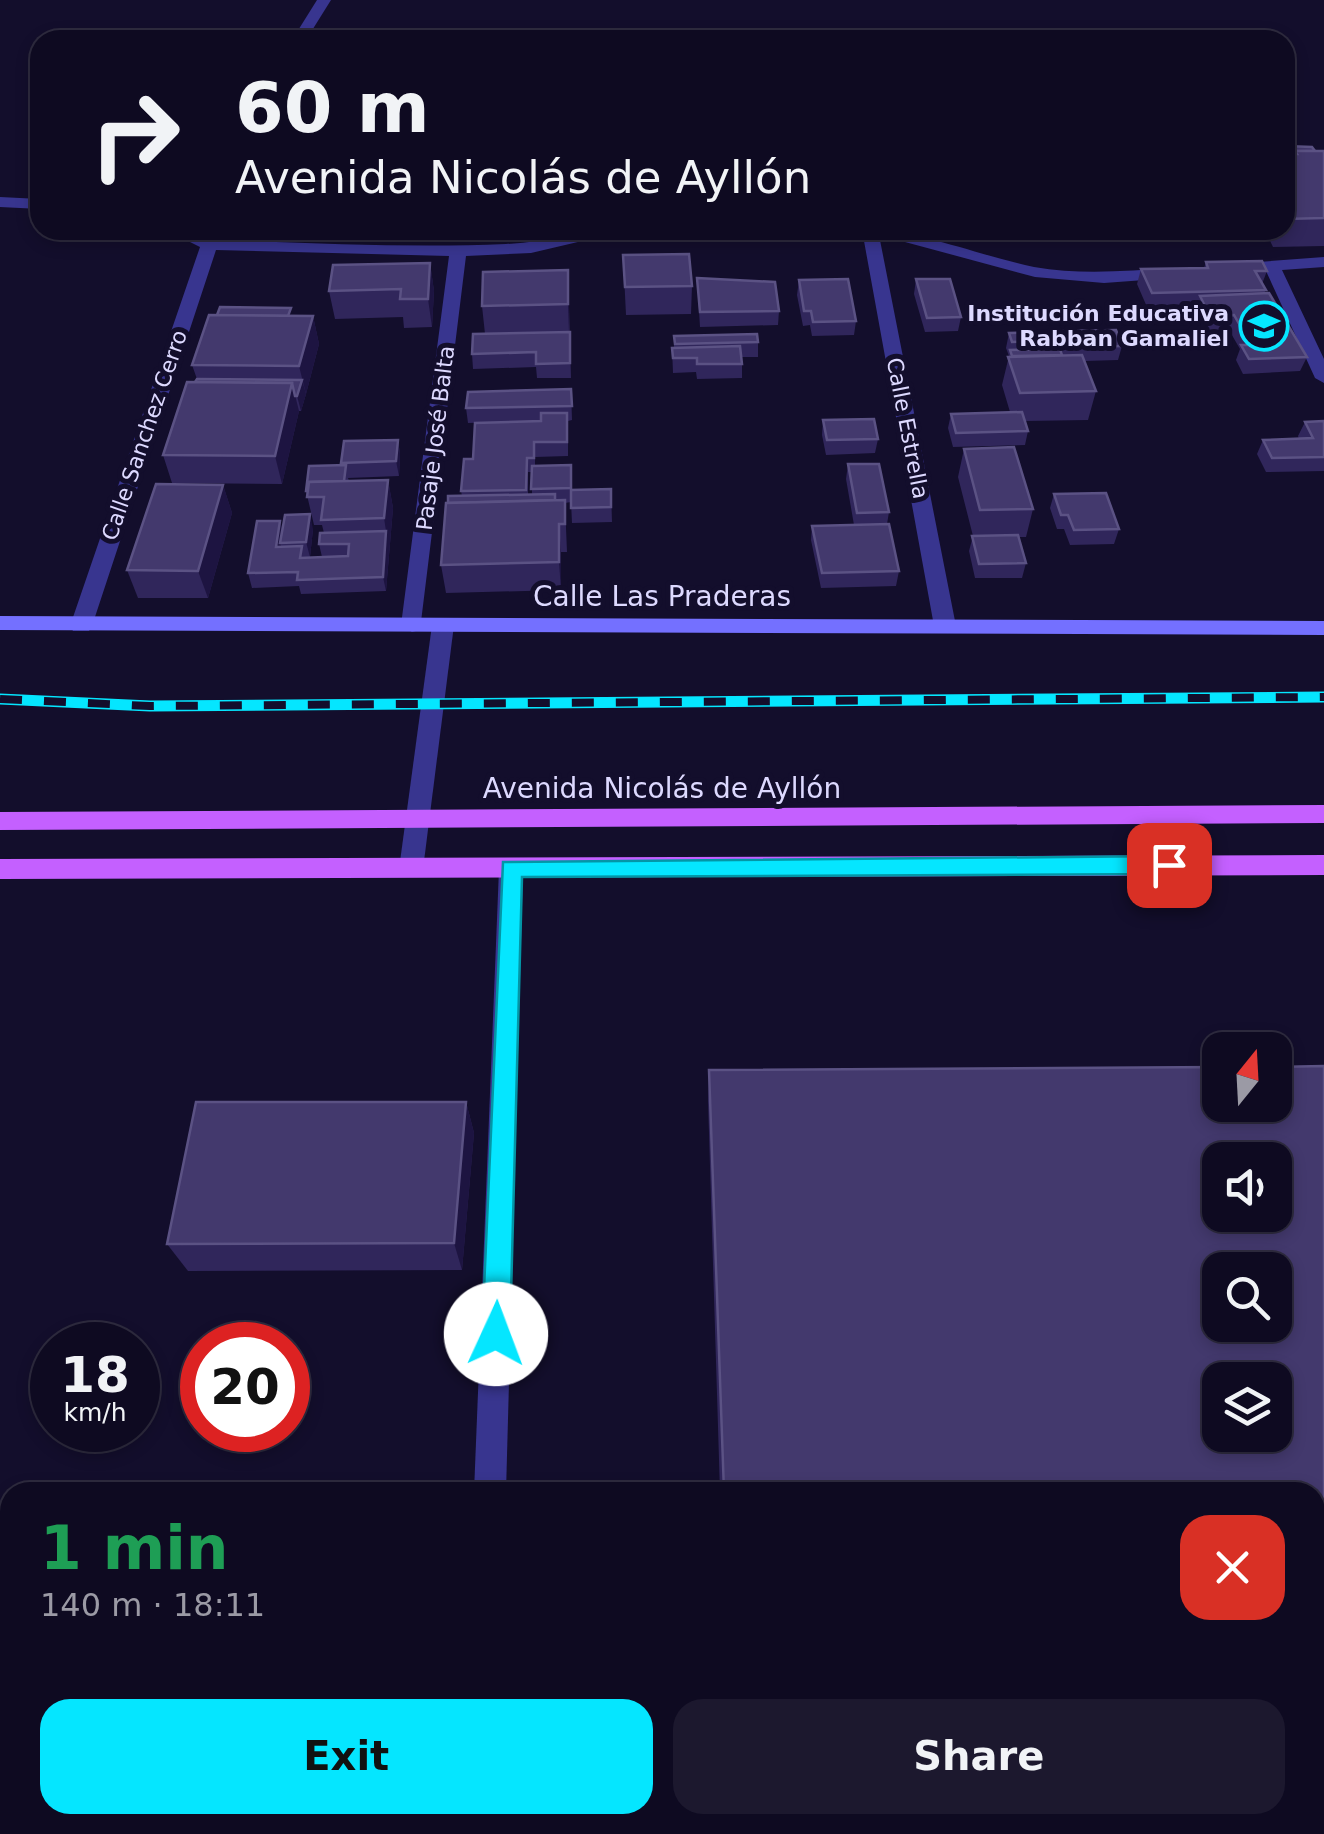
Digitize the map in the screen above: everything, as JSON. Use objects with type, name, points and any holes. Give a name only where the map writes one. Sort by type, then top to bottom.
[{"type":"main road","name":"Avenida Nicolás de Ayllón","points":[[0,821],[1324,814]]},
{"type":"main road","points":[[0,868],[1324,864]]},
{"type":"street","points":[[306,30],[324,0]]},
{"type":"street","points":[[0,202],[30,204]]},
{"type":"street","name":"Calle Sanchez Cerro","points":[[81,626],[211,240]]},
{"type":"street","points":[[261,240],[458,252],[531,248],[571,240]]},
{"type":"street","name":"Calle Estrella","points":[[872,240],[945,626]]},
{"type":"street","points":[[915,240],[1035,272],[1104,278],[1324,262]]},
{"type":"street","name":"Pasaje José Balta","points":[[412,625],[458,252]]},
{"type":"street","points":[[1272,266],[1324,378]]},
{"type":"street","name":"Calle Las Praderas","points":[[0,624],[1324,628]]},
{"type":"street","points":[[411,869],[443,626]]},
{"type":"street","points":[[490,1482],[511,868]]},
{"type":"building","points":[[1295,146],[1312,147],[1315,151],[1295,151]]},
{"type":"building","points":[[1295,151],[1324,151],[1324,218],[1295,219]]},
{"type":"building","points":[[689,254],[692,286],[625,287],[623,255]]},
{"type":"building","points":[[1262,261],[1267,271],[1255,271],[1266,290],[1152,293],[1141,269],[1208,268],[1206,262]]},
{"type":"building","points":[[430,263],[428,299],[400,299],[401,289],[329,291],[333,265]]},
{"type":"building","points":[[568,270],[568,304],[482,306],[483,272]]},
{"type":"building","points":[[697,278],[775,282],[779,311],[700,312]]},
{"type":"building","points":[[848,279],[856,321],[813,322],[811,311],[804,311],[799,280]]},
{"type":"building","points":[[916,279],[950,279],[961,317],[927,318]]},
{"type":"building","points":[[1269,293],[1307,357],[1249,359],[1241,345],[1251,345],[1234,315],[1210,316],[1200,296]]},
{"type":"building","points":[[220,307],[291,308],[288,316],[217,315]]},
{"type":"building","points":[[209,315],[313,316],[299,366],[192,365]]},
{"type":"building","points":[[1116,330],[1122,346],[1069,347],[1064,331]]},
{"type":"building","points":[[570,332],[570,363],[536,364],[536,352],[472,354],[473,334]]},
{"type":"building","points":[[1050,332],[1054,341],[1012,342],[1009,333]]},
{"type":"building","points":[[757,334],[758,342],[675,344],[674,336]]},
{"type":"building","points":[[740,346],[742,364],[697,364],[697,358],[673,358],[672,348]]},
{"type":"building","points":[[1060,349],[1062,355],[1012,356],[1010,350]]},
{"type":"building","points":[[1082,355],[1096,391],[1020,393],[1008,357]]},
{"type":"building","points":[[302,380],[295,396],[292,383],[195,382]]},
{"type":"building","points":[[187,382],[292,383],[275,456],[163,455]]},
{"type":"building","points":[[571,389],[572,406],[466,408],[468,392]]},
{"type":"building","points":[[1022,412],[1028,431],[956,433],[951,414]]},
{"type":"building","points":[[541,413],[567,413],[567,442],[534,442],[534,458],[527,458],[526,490],[461,491],[464,459],[473,459],[475,423],[541,421]]},
{"type":"building","points":[[874,419],[878,439],[827,440],[823,420]]},
{"type":"building","points":[[1324,421],[1324,457],[1272,458],[1263,440],[1313,438],[1305,422]]},
{"type":"building","points":[[398,440],[396,461],[341,463],[344,441]]},
{"type":"building","points":[[1014,447],[1033,509],[980,510],[964,449]]},
{"type":"building","points":[[848,464],[879,464],[889,512],[857,513]]},
{"type":"building","points":[[346,465],[344,481],[309,482],[306,491],[309,466]]},
{"type":"building","points":[[571,465],[571,488],[531,489],[532,466]]},
{"type":"building","points":[[388,480],[384,518],[321,520],[324,497],[307,497],[309,482]]},
{"type":"building","points":[[156,484],[223,485],[198,571],[127,570]]},
{"type":"building","points":[[611,489],[611,507],[571,508],[571,490]]},
{"type":"building","points":[[1106,493],[1119,529],[1074,530],[1068,515],[1061,515],[1054,494]]},
{"type":"building","points":[[555,494],[555,500],[448,503],[448,496]]},
{"type":"building","points":[[565,500],[565,524],[559,524],[559,562],[441,565],[446,503]]},
{"type":"building","points":[[310,514],[306,542],[280,543],[285,515]]},
{"type":"building","points":[[257,521],[280,521],[276,547],[302,546],[300,558],[348,556],[349,544],[319,544],[320,533],[386,531],[383,577],[297,580],[298,572],[248,573]]},
{"type":"building","points":[[889,524],[899,571],[822,573],[812,526]]},
{"type":"building","points":[[1018,535],[1026,563],[979,564],[972,536]]},
{"type":"building","points":[[1324,1066],[1324,1482],[724,1482],[709,1070],[1202,1067],[1202,1122],[1292,1122],[1292,1067]]},
{"type":"building","points":[[196,1102],[466,1102],[454,1243],[167,1244]]},
{"type":"railway","points":[[0,699],[150,706],[1324,697]]},
{"type":"place","name":"Institución Educativa Rabban Gamaliel","points":[[1264,326]]},
{"type":"route","points":[[496,1334],[511,868],[1169,865]]}]
